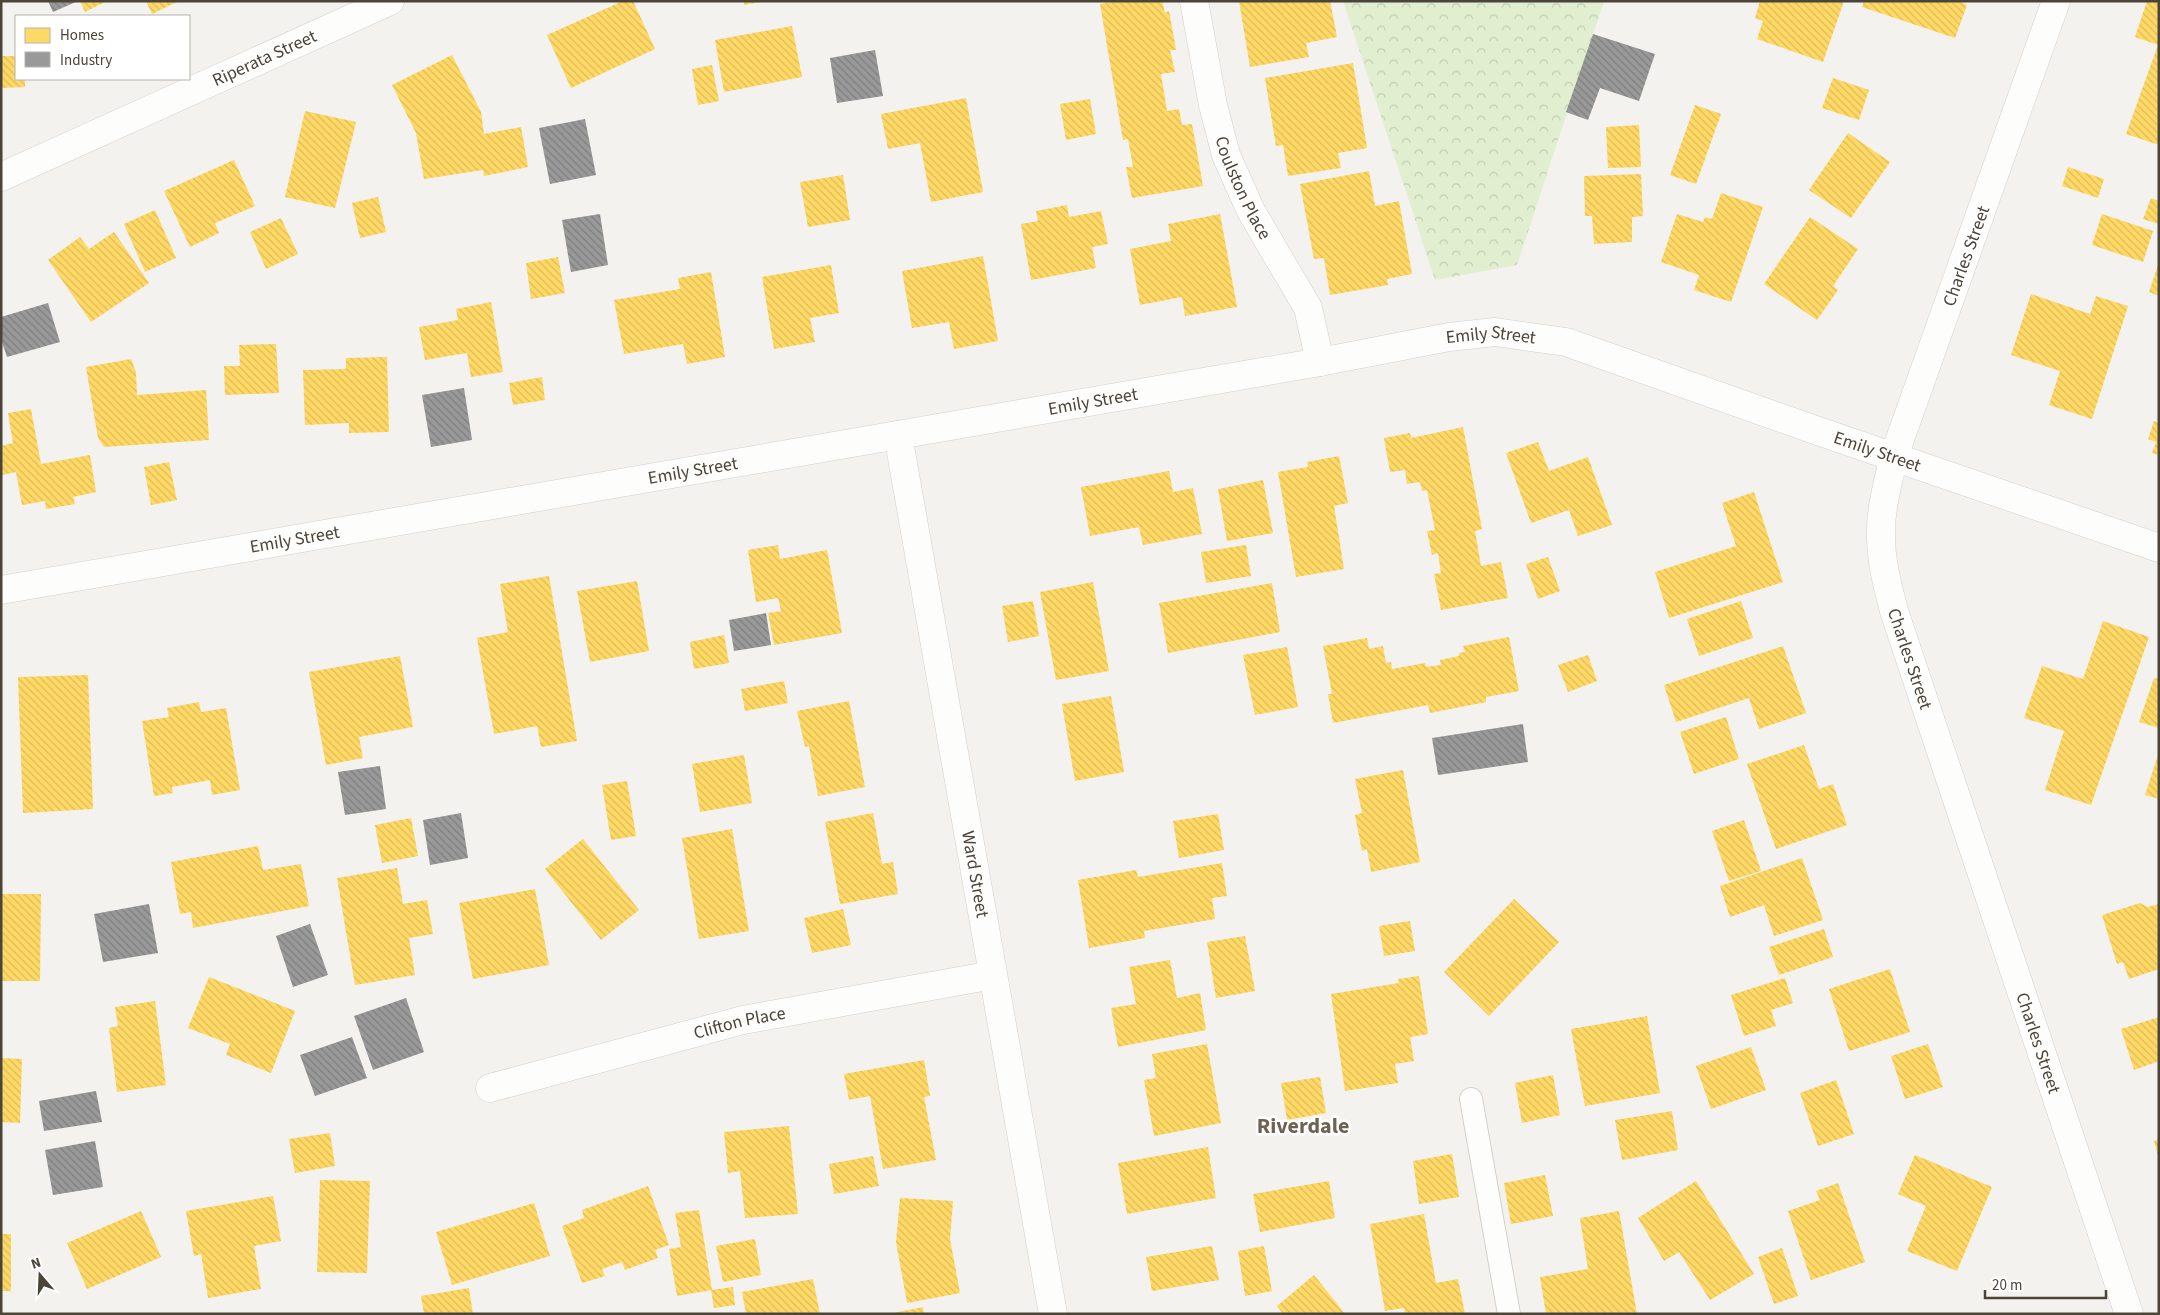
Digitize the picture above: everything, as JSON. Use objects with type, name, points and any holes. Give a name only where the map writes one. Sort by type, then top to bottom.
[{"type":"street","name":"Riperata Street","points":[[1,177],[390,1]]},
{"type":"street","name":"Coulston Place","points":[[1194,1],[1213,105],[1226,155],[1251,211],[1308,308],[1320,362]]},
{"type":"street","name":"Charles Street","points":[[2056,1],[1894,456],[1883,503],[1881,538],[1885,572],[1894,611],[2129,1314]]},
{"type":"street","name":"Emily Street","points":[[1,590],[1320,362],[1449,337],[1495,332],[1566,342],[2159,548]]},
{"type":"street","name":"Ward Street","points":[[898,435],[1053,1314]]},
{"type":"street","name":"Clifton Place","points":[[490,1088],[743,1020],[992,975]]},
{"type":"lane","points":[[1471,1099],[1509,1314]]},
{"type":"green space","points":[[1343,1],[1604,1],[1517,265],[1435,280]]},
{"type":"building: Homes","points":[[80,1],[107,1],[85,12]]},
{"type":"building: Homes","points":[[146,1],[179,1],[152,14]]},
{"type":"building: Homes","points":[[623,1],[633,1],[655,49],[571,88],[547,35]]},
{"type":"building: Homes","points":[[744,1],[760,1],[760,2],[744,5]]},
{"type":"building: Homes","points":[[1119,1],[1162,1],[1165,13],[1169,11],[1176,50],[1170,50],[1175,72],[1161,74],[1167,111],[1179,109],[1182,125],[1192,124],[1203,186],[1132,198],[1126,167],[1133,167],[1128,139],[1123,140],[1100,4]]},
{"type":"building: Homes","points":[[1239,1],[1330,1],[1337,37],[1306,43],[1309,57],[1250,67]]},
{"type":"building: Homes","points":[[1760,1],[1844,1],[1823,62],[1757,39],[1763,21],[1755,18]]},
{"type":"building: Homes","points":[[1864,1],[1958,1],[1967,5],[1955,38],[1862,7]]},
{"type":"building: Homes","points":[[2147,1],[2159,1],[2159,145],[2126,134],[2158,45],[2135,37]]},
{"type":"building: Homes","points":[[792,26],[802,77],[724,92],[715,40]]},
{"type":"building: Homes","points":[[452,55],[481,112],[484,134],[521,127],[528,167],[484,176],[483,170],[424,179],[416,133],[392,85]]},
{"type":"building: Homes","points":[[1,56],[15,56],[15,80],[25,80],[25,87],[1,88]]},
{"type":"building: Homes","points":[[1353,63],[1367,148],[1338,153],[1341,168],[1288,176],[1283,145],[1276,146],[1265,78]]},
{"type":"building: Homes","points":[[712,65],[719,101],[698,105],[692,69]]},
{"type":"building: Homes","points":[[1833,78],[1869,90],[1859,120],[1822,108]]},
{"type":"building: Homes","points":[[966,98],[983,192],[931,202],[920,143],[888,149],[881,114]]},
{"type":"building: Homes","points":[[1090,99],[1096,134],[1066,140],[1060,104]]},
{"type":"building: Homes","points":[[1695,105],[1721,114],[1696,184],[1670,175]]},
{"type":"building: Homes","points":[[305,111],[356,122],[335,208],[285,197]]},
{"type":"building: Homes","points":[[1639,125],[1641,167],[1608,168],[1606,127]]},
{"type":"building: Homes","points":[[1848,133],[1890,162],[1851,218],[1809,190]]},
{"type":"building: Homes","points":[[234,160],[255,206],[215,223],[219,233],[190,247],[164,191]]},
{"type":"building: Homes","points":[[2068,167],[2104,179],[2098,198],[2062,186]]},
{"type":"building: Homes","points":[[1369,171],[1375,206],[1399,201],[1412,274],[1387,279],[1388,285],[1330,295],[1324,258],[1314,259],[1300,184]]},
{"type":"building: Homes","points":[[1641,174],[1643,216],[1632,217],[1632,242],[1594,244],[1592,216],[1585,216],[1584,176]]},
{"type":"building: Homes","points":[[843,175],[850,220],[808,227],[800,182]]},
{"type":"building: Homes","points":[[1721,193],[1763,207],[1731,302],[1694,290],[1699,275],[1661,262],[1677,214],[1703,222],[1705,217],[1712,219]]},
{"type":"building: Homes","points":[[378,197],[386,232],[360,238],[352,203]]},
{"type":"building: Homes","points":[[2151,198],[2159,201],[2159,224],[2143,219]]},
{"type":"building: Homes","points":[[1067,205],[1069,217],[1101,211],[1108,244],[1092,247],[1096,268],[1031,280],[1021,224],[1038,221],[1036,211]]},
{"type":"building: Homes","points":[[155,210],[176,258],[145,272],[124,224]]},
{"type":"building: Homes","points":[[1220,214],[1237,307],[1185,316],[1182,297],[1140,305],[1130,249],[1171,241],[1168,224]]},
{"type":"building: Homes","points":[[2102,214],[2153,231],[2143,262],[2092,245]]},
{"type":"building: Homes","points":[[1810,217],[1858,249],[1833,286],[1838,290],[1817,320],[1764,284]]},
{"type":"building: Homes","points":[[281,218],[298,254],[266,269],[250,232]]},
{"type":"building: Homes","points":[[114,232],[149,283],[91,322],[48,260],[80,237],[89,249]]},
{"type":"building: Homes","points":[[983,256],[998,341],[954,349],[949,322],[912,328],[902,271]]},
{"type":"building: Homes","points":[[558,257],[565,293],[531,299],[526,263]]},
{"type":"building: Homes","points":[[831,265],[839,313],[810,318],[815,342],[774,349],[762,277]]},
{"type":"building: Homes","points":[[2159,265],[2159,296],[2149,292]]},
{"type":"building: Homes","points":[[711,272],[725,357],[687,364],[683,344],[624,354],[614,300],[680,289],[678,278]]},
{"type":"building: Homes","points":[[2031,294],[2090,314],[2096,296],[2128,306],[2092,419],[2049,405],[2060,371],[2011,355]]},
{"type":"building: Homes","points":[[491,302],[503,372],[471,377],[467,353],[425,360],[419,327],[458,320],[456,309]]},
{"type":"building: Homes","points":[[276,344],[279,393],[225,395],[224,366],[240,366],[239,345]]},
{"type":"building: Homes","points":[[387,357],[389,432],[349,433],[349,423],[305,425],[303,370],[346,369],[346,358]]},
{"type":"building: Homes","points":[[131,359],[136,372],[137,395],[206,390],[209,440],[104,447],[98,438],[86,367]]},
{"type":"building: Homes","points":[[542,377],[545,400],[513,405],[509,383]]},
{"type":"building: Homes","points":[[31,409],[41,464],[90,455],[96,492],[73,497],[75,504],[46,509],[45,501],[22,505],[16,472],[2,475],[1,446],[13,443],[8,413]]},
{"type":"building: Homes","points":[[2154,421],[2159,423],[2159,455],[2152,453],[2156,442],[2148,439]]},
{"type":"building: Homes","points":[[1463,427],[1482,529],[1475,531],[1481,566],[1501,562],[1508,598],[1441,610],[1434,574],[1441,573],[1438,553],[1432,555],[1427,531],[1435,530],[1427,490],[1422,491],[1420,482],[1407,484],[1405,470],[1390,472],[1384,438],[1410,433],[1411,438]]},
{"type":"building: Homes","points":[[1538,442],[1549,471],[1588,457],[1612,525],[1578,536],[1569,510],[1531,523],[1506,453]]},
{"type":"building: Homes","points":[[1339,456],[1348,503],[1334,506],[1344,569],[1296,577],[1278,472],[1308,467],[1307,462]]},
{"type":"building: Homes","points":[[169,462],[177,500],[151,505],[144,467]]},
{"type":"building: Homes","points":[[1169,471],[1173,492],[1193,488],[1202,534],[1143,545],[1139,527],[1090,536],[1081,487]]},
{"type":"building: Homes","points":[[1263,480],[1273,533],[1227,541],[1218,489]]},
{"type":"building: Homes","points":[[1754,492],[1783,582],[1669,618],[1655,572],[1736,546],[1722,503]]},
{"type":"building: Homes","points":[[778,545],[780,559],[827,550],[842,633],[774,645],[768,613],[781,611],[778,598],[756,602],[748,550]]},
{"type":"building: Homes","points":[[1246,545],[1251,576],[1206,583],[1201,552]]},
{"type":"building: Homes","points":[[1548,557],[1560,591],[1538,599],[1526,564]]},
{"type":"building: Homes","points":[[549,576],[577,741],[541,747],[537,726],[494,734],[477,638],[508,632],[500,584]]},
{"type":"building: Homes","points":[[637,581],[649,651],[590,662],[577,591]]},
{"type":"building: Homes","points":[[1093,582],[1109,671],[1056,680],[1040,592]]},
{"type":"building: Homes","points":[[1272,583],[1280,632],[1168,653],[1159,603]]},
{"type":"building: Homes","points":[[1033,601],[1039,636],[1008,642],[1002,606]]},
{"type":"building: Homes","points":[[1741,601],[1753,638],[1699,656],[1687,619]]},
{"type":"building: Homes","points":[[2103,621],[2149,637],[2091,805],[2045,790],[2064,731],[2024,718],[2042,666],[2083,679]]},
{"type":"building: Homes","points":[[724,635],[729,663],[694,669],[690,642]]},
{"type":"building: Homes","points":[[1509,637],[1519,691],[1486,697],[1486,702],[1430,713],[1428,705],[1333,723],[1328,694],[1332,694],[1323,646],[1367,638],[1369,649],[1383,646],[1386,663],[1391,662],[1392,669],[1425,663],[1426,667],[1441,665],[1440,660],[1459,656],[1459,653],[1465,652],[1463,646]]},
{"type":"building: Homes","points":[[1783,646],[1806,713],[1759,729],[1749,698],[1676,722],[1664,685]]},
{"type":"building: Homes","points":[[1287,647],[1298,707],[1255,715],[1243,655]]},
{"type":"building: Homes","points":[[1588,655],[1597,681],[1568,692],[1558,665]]},
{"type":"building: Homes","points":[[400,656],[413,727],[359,737],[363,758],[326,765],[309,672]]},
{"type":"building: Homes","points":[[88,675],[93,809],[23,813],[18,677]]},
{"type":"building: Homes","points":[[2154,678],[2159,679],[2159,728],[2139,722]]},
{"type":"building: Homes","points":[[784,681],[788,703],[745,711],[741,689]]},
{"type":"building: Homes","points":[[1111,696],[1124,772],[1075,781],[1062,704]]},
{"type":"building: Homes","points":[[849,701],[865,787],[818,796],[809,746],[805,747],[797,711]]},
{"type":"building: Homes","points":[[199,702],[201,712],[226,708],[240,790],[212,795],[210,780],[172,787],[173,793],[154,796],[142,721],[169,717],[167,708]]},
{"type":"building: Homes","points":[[1726,717],[1739,759],[1694,774],[1680,732]]},
{"type":"building: Homes","points":[[1804,745],[1819,789],[1833,784],[1847,825],[1776,849],[1747,764]]},
{"type":"building: Homes","points":[[744,755],[752,803],[700,812],[692,764]]},
{"type":"building: Homes","points":[[2159,755],[2159,799],[2145,795]]},
{"type":"building: Homes","points":[[1403,770],[1420,862],[1371,872],[1367,849],[1362,851],[1355,815],[1362,813],[1355,779]]},
{"type":"building: Homes","points":[[627,781],[636,836],[611,840],[602,785]]},
{"type":"building: Homes","points":[[873,813],[882,864],[893,862],[898,894],[840,904],[825,822]]},
{"type":"building: Homes","points":[[1218,814],[1224,850],[1179,858],[1173,821]]},
{"type":"building: Homes","points":[[411,818],[418,856],[382,863],[375,825]]},
{"type":"building: Homes","points":[[1744,820],[1761,871],[1729,881],[1712,831]]},
{"type":"building: Homes","points":[[732,829],[749,931],[699,939],[682,838]]},
{"type":"building: Homes","points":[[583,839],[639,910],[601,940],[545,869]]},
{"type":"building: Homes","points":[[258,846],[263,870],[301,864],[309,906],[193,928],[191,912],[180,914],[171,862]]},
{"type":"building: Homes","points":[[1802,858],[1823,920],[1774,936],[1764,905],[1730,917],[1720,886]]},
{"type":"building: Homes","points":[[1222,863],[1227,896],[1212,898],[1215,919],[1144,931],[1145,938],[1089,948],[1078,880],[1136,870],[1138,877]]},
{"type":"building: Homes","points":[[397,868],[403,904],[427,900],[433,934],[409,938],[415,975],[355,985],[337,878]]},
{"type":"building: Homes","points":[[535,889],[549,965],[473,979],[459,903]]},
{"type":"building: Homes","points":[[1,894],[41,894],[40,981],[1,981]]},
{"type":"building: Homes","points":[[1514,899],[1559,942],[1489,1016],[1444,972]]},
{"type":"building: Homes","points":[[2140,903],[2148,907],[2159,904],[2159,969],[2129,979],[2123,962],[2117,964],[2102,915]]},
{"type":"building: Homes","points":[[843,909],[851,945],[812,953],[804,918]]},
{"type":"building: Homes","points":[[1410,921],[1415,951],[1384,956],[1379,926]]},
{"type":"building: Homes","points":[[1824,929],[1833,957],[1779,975],[1769,947]]},
{"type":"building: Homes","points":[[1245,936],[1255,991],[1216,998],[1207,942]]},
{"type":"building: Homes","points":[[1170,960],[1177,998],[1200,993],[1206,1030],[1118,1047],[1111,1008],[1136,1004],[1129,967]]},
{"type":"building: Homes","points":[[1890,969],[1910,1032],[1849,1051],[1829,989]]},
{"type":"building: Homes","points":[[1419,976],[1428,1034],[1410,1037],[1414,1061],[1395,1064],[1398,1083],[1345,1091],[1331,994],[1399,983],[1398,979]]},
{"type":"building: Homes","points":[[209,977],[295,1011],[271,1073],[226,1055],[230,1044],[188,1028]]},
{"type":"building: Homes","points":[[1785,978],[1793,1003],[1771,1010],[1776,1026],[1744,1036],[1731,995]]},
{"type":"building: Homes","points":[[155,1001],[166,1085],[117,1092],[109,1028],[118,1026],[115,1007]]},
{"type":"building: Homes","points":[[1647,1016],[1660,1093],[1585,1106],[1571,1029]]},
{"type":"building: Homes","points":[[2159,1017],[2159,1061],[2134,1070],[2121,1029]]},
{"type":"building: Homes","points":[[1207,1044],[1221,1123],[1154,1136],[1144,1080],[1156,1078],[1152,1054]]},
{"type":"building: Homes","points":[[1928,1044],[1943,1087],[1905,1099],[1891,1056]]},
{"type":"building: Homes","points":[[1751,1047],[1766,1090],[1711,1109],[1696,1066]]},
{"type":"building: Homes","points":[[1,1058],[22,1059],[20,1123],[1,1122]]},
{"type":"building: Homes","points":[[924,1060],[930,1096],[924,1097],[936,1160],[883,1169],[870,1096],[849,1100],[844,1074]]},
{"type":"building: Homes","points":[[1553,1075],[1560,1115],[1522,1123],[1515,1083]]},
{"type":"building: Homes","points":[[1320,1077],[1326,1113],[1287,1120],[1281,1083]]},
{"type":"building: Homes","points":[[1836,1080],[1854,1134],[1818,1146],[1800,1093]]},
{"type":"building: Homes","points":[[1672,1111],[1678,1150],[1622,1160],[1615,1120]]},
{"type":"building: Homes","points":[[789,1126],[798,1214],[745,1218],[740,1171],[728,1173],[724,1132]]},
{"type":"building: Homes","points":[[330,1133],[335,1166],[295,1173],[289,1139]]},
{"type":"building: Homes","points":[[2159,1139],[2159,1155],[2158,1155],[2154,1141]]},
{"type":"building: Homes","points":[[1208,1147],[1216,1198],[1127,1214],[1118,1163]]},
{"type":"building: Homes","points":[[1452,1154],[1459,1197],[1419,1204],[1413,1161]]},
{"type":"building: Homes","points":[[1915,1155],[1992,1187],[1957,1271],[1907,1251],[1926,1206],[1898,1194]]},
{"type":"building: Homes","points":[[873,1156],[879,1186],[834,1194],[829,1164]]},
{"type":"building: Homes","points":[[1545,1175],[1553,1216],[1511,1224],[1504,1183]]},
{"type":"building: Homes","points":[[320,1180],[370,1181],[367,1273],[317,1272]]},
{"type":"building: Homes","points":[[1329,1181],[1335,1218],[1260,1232],[1253,1194]]},
{"type":"building: Homes","points":[[1696,1181],[1754,1274],[1710,1300],[1679,1252],[1664,1261],[1638,1218]]},
{"type":"building: Homes","points":[[1838,1183],[1865,1262],[1811,1280],[1788,1211],[1820,1200],[1816,1191]]},
{"type":"building: Homes","points":[[648,1186],[669,1245],[655,1250],[658,1258],[625,1270],[622,1262],[602,1269],[605,1276],[582,1283],[562,1226],[584,1218],[582,1210]]},
{"type":"building: Homes","points":[[273,1196],[281,1241],[254,1246],[261,1289],[208,1298],[201,1254],[194,1256],[186,1211]]},
{"type":"building: Homes","points":[[900,1198],[953,1201],[950,1239],[960,1293],[907,1303],[896,1242]]},
{"type":"building: Homes","points":[[534,1203],[550,1256],[452,1285],[436,1232]]},
{"type":"building: Homes","points":[[699,1210],[712,1290],[677,1296],[669,1249],[681,1247],[675,1213]]},
{"type":"building: Homes","points":[[141,1211],[161,1257],[87,1289],[67,1243]]},
{"type":"building: Homes","points":[[1619,1211],[1637,1314],[1546,1314],[1540,1277],[1588,1269],[1580,1218]]},
{"type":"building: Homes","points":[[1424,1214],[1436,1283],[1458,1279],[1465,1314],[1405,1314],[1404,1308],[1385,1311],[1370,1224]]},
{"type":"building: Homes","points":[[1,1234],[11,1234],[11,1291],[1,1291]]},
{"type":"building: Homes","points":[[755,1239],[761,1275],[723,1282],[716,1246]]},
{"type":"building: Homes","points":[[1212,1246],[1219,1280],[1152,1291],[1146,1257]]},
{"type":"building: Homes","points":[[1264,1246],[1272,1291],[1245,1296],[1238,1251]]},
{"type":"building: Homes","points":[[1782,1248],[1798,1296],[1774,1304],[1758,1257]]},
{"type":"building: Homes","points":[[1314,1275],[1345,1314],[1283,1314],[1277,1306]]},
{"type":"building: Homes","points":[[813,1279],[820,1314],[746,1314],[742,1292]]},
{"type":"building: Homes","points":[[733,1287],[735,1305],[714,1308],[711,1290]]},
{"type":"building: Homes","points":[[469,1288],[473,1314],[424,1314],[421,1296]]},
{"type":"building: Homes","points":[[923,1307],[924,1314],[893,1314],[893,1313]]},
{"type":"building: Industry","points":[[48,1],[78,1],[53,12]]},
{"type":"building: Industry","points":[[1593,34],[1655,54],[1639,101],[1600,88],[1588,120],[1566,112]]},
{"type":"building: Industry","points":[[875,50],[883,96],[837,103],[830,58]]},
{"type":"building: Industry","points":[[585,119],[596,175],[550,184],[539,128]]},
{"type":"building: Industry","points":[[600,214],[608,265],[571,272],[562,220]]},
{"type":"building: Industry","points":[[48,303],[60,342],[7,357],[1,339],[1,317]]},
{"type":"building: Industry","points":[[464,388],[472,440],[431,447],[422,395]]},
{"type":"building: Industry","points":[[766,613],[771,645],[734,651],[729,620]]},
{"type":"building: Industry","points":[[1523,724],[1528,762],[1438,775],[1432,738]]},
{"type":"building: Industry","points":[[380,766],[386,809],[345,815],[338,772]]},
{"type":"building: Industry","points":[[461,813],[468,858],[430,865],[423,820]]},
{"type":"building: Industry","points":[[149,904],[158,953],[103,962],[94,914]]},
{"type":"building: Industry","points":[[310,924],[328,975],[293,987],[276,936]]},
{"type":"building: Industry","points":[[406,998],[424,1052],[373,1070],[354,1016]]},
{"type":"building: Industry","points":[[352,1037],[367,1078],[315,1096],[300,1055]]},
{"type":"building: Industry","points":[[96,1091],[102,1122],[44,1131],[39,1101]]},
{"type":"building: Industry","points":[[95,1141],[103,1187],[53,1195],[45,1150]]},
{"type":"district","name":"Riverdale","points":[[1303,1125]]}]
